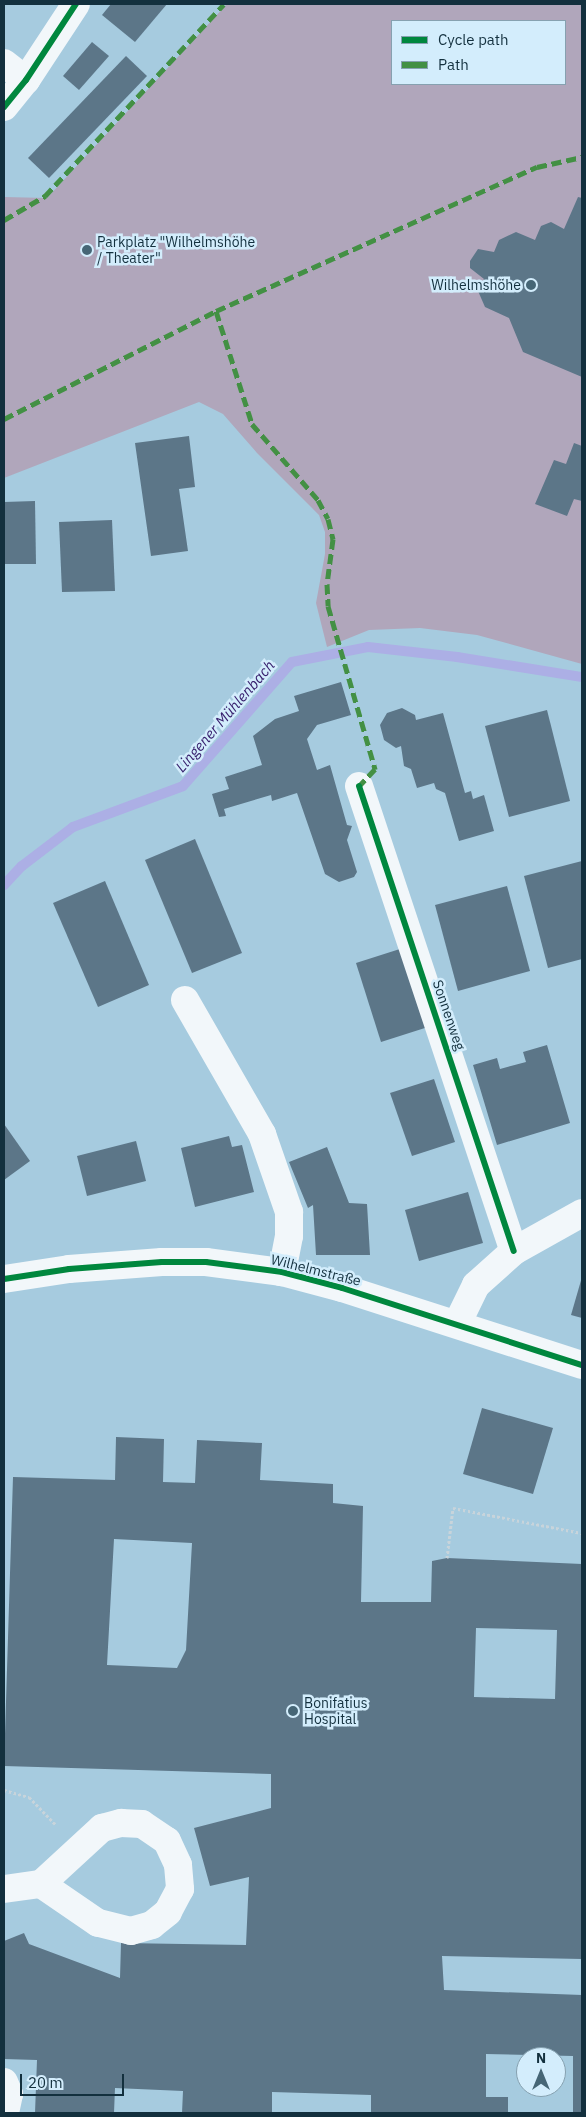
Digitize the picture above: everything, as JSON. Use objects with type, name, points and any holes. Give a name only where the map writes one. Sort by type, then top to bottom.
[{"type":"street","points":[[4,107],[26,80],[76,4]]},
{"type":"street","points":[[4,63],[26,80]]},
{"type":"street","name":"Sonnenweg","points":[[359,786],[514,1251]]},
{"type":"street","points":[[184,1000],[262,1134],[288,1212],[288,1236],[282,1272]]},
{"type":"street","points":[[457,1324],[476,1285],[514,1251],[582,1213]]},
{"type":"street","name":"Wilhelmstraße","points":[[4,1279],[69,1269],[162,1262],[206,1262],[282,1272],[323,1282],[582,1365]]},
{"type":"street","points":[[4,1889],[41,1884],[102,1828],[122,1823],[142,1824],[167,1841],[178,1865],[180,1889],[168,1912],[152,1925],[131,1931],[98,1922],[41,1884]]},
{"type":"street","points":[[4,2082],[9,2094],[5,2113]]},
{"type":"path","points":[[448,1558],[453,1508],[582,1533]]},
{"type":"path","points":[[4,1790],[29,1797],[78,1848]]},
{"type":"shaded area","points":[[227,4],[582,4],[582,664],[477,635],[420,628],[369,630],[327,647],[316,603],[325,554],[325,532],[319,515],[257,453],[223,414],[199,402],[4,478],[4,197],[47,198]]},
{"type":"building","points":[[111,4],[167,4],[135,42],[102,15]]},
{"type":"building","points":[[92,42],[109,56],[79,90],[63,76]]},
{"type":"building","points":[[126,56],[147,76],[49,178],[28,158]]},
{"type":"building","name":"Wilhelmshöhe","points":[[578,197],[582,198],[582,377],[523,352],[509,318],[485,307],[478,291],[484,279],[470,268],[470,261],[478,249],[494,252],[499,240],[516,232],[535,240],[541,226],[551,222],[564,229]]},
{"type":"building","points":[[189,436],[195,487],[179,489],[188,551],[151,556],[135,443]]},
{"type":"building","points":[[574,443],[582,446],[582,501],[574,499],[567,516],[535,504],[554,460],[566,464]]},
{"type":"building","points":[[35,501],[36,564],[4,564],[4,502]]},
{"type":"building","points":[[112,520],[115,591],[62,592],[59,522]]},
{"type":"building","points":[[341,682],[351,715],[317,725],[307,739],[317,770],[330,765],[347,825],[352,826],[347,840],[357,872],[354,877],[339,882],[325,874],[297,793],[272,801],[271,795],[224,809],[226,816],[219,817],[212,794],[229,789],[225,777],[262,765],[253,736],[275,719],[299,711],[294,696]]},
{"type":"building","points":[[402,708],[415,715],[416,720],[443,713],[465,793],[471,791],[473,799],[484,795],[494,831],[459,841],[445,793],[436,789],[434,783],[417,788],[411,769],[404,766],[401,746],[396,748],[384,740],[380,725],[387,713]]},
{"type":"building","points":[[547,710],[570,801],[509,817],[485,726]]},
{"type":"building","points":[[195,839],[242,953],[192,973],[145,860]]},
{"type":"building","points":[[582,861],[582,959],[548,968],[524,876]]},
{"type":"building","points":[[105,881],[149,985],[98,1007],[53,903]]},
{"type":"building","points":[[507,886],[530,971],[458,991],[435,905]]},
{"type":"building","points":[[403,948],[428,1027],[381,1042],[356,963]]},
{"type":"building","points":[[547,1045],[570,1123],[497,1145],[473,1065],[497,1058],[500,1069],[526,1062],[523,1052]]},
{"type":"building","points":[[434,1079],[455,1142],[412,1156],[390,1093]]},
{"type":"building","points":[[4,1124],[30,1161],[4,1180]]},
{"type":"building","points":[[229,1136],[232,1147],[242,1145],[254,1192],[195,1207],[181,1148]]},
{"type":"building","points":[[136,1141],[146,1181],[87,1196],[77,1156]]},
{"type":"building","points":[[327,1147],[349,1203],[367,1204],[370,1255],[316,1255],[313,1205],[308,1208],[289,1162]]},
{"type":"building","points":[[468,1192],[483,1243],[419,1261],[405,1210]]},
{"type":"building","points":[[582,1277],[582,1318],[571,1315]]},
{"type":"building","points":[[482,1408],[553,1428],[533,1494],[463,1474]]},
{"type":"building","points":[[116,1437],[164,1439],[163,1482],[195,1483],[197,1440],[262,1443],[260,1480],[333,1484],[333,1503],[363,1506],[361,1602],[431,1602],[432,1561],[447,1558],[582,1564],[582,1959],[442,1956],[444,1990],[582,1995],[582,2113],[573,2113],[573,2056],[566,2056],[566,2047],[516,2047],[516,2055],[486,2054],[486,2097],[508,2097],[508,2113],[371,2113],[371,2095],[272,2092],[272,2113],[182,2113],[183,2091],[115,2088],[114,2113],[35,2113],[37,2060],[4,2059],[4,1941],[24,1933],[29,1944],[120,1978],[121,1943],[246,1945],[249,1877],[210,1886],[194,1828],[271,1808],[271,1774],[4,1766],[13,1477],[115,1480]],"holes":[[[114,1539],[192,1543],[186,1650],[177,1668],[107,1665]],[[476,1628],[557,1630],[555,1699],[474,1697]]]},
{"type":"waterway","name":"Lingener Mühlenbach","points":[[4,885],[22,866],[73,827],[183,786],[292,662],[368,647],[457,657],[582,677]]},
{"type":"marked path","points":[[4,220],[45,196],[224,4]]},
{"type":"marked path","points":[[4,419],[216,311],[537,167],[582,157]]},
{"type":"marked path","points":[[216,311],[252,424],[318,500],[328,519],[333,539],[327,584],[328,606],[375,769],[359,786]]},
{"type":"cycle path","points":[[4,107],[26,80],[76,4]]},
{"type":"cycle path","points":[[359,786],[514,1251]]},
{"type":"cycle path","points":[[4,1279],[69,1269],[162,1262],[206,1262],[282,1272],[342,1288],[582,1365]]},
{"type":"place","name":"Parkplatz \"Wilhelmshöhe / Theater\"","points":[[87,250]]},
{"type":"place","name":"Wilhelmshöhe","points":[[531,285]]},
{"type":"place","name":"Bonifatius Hospital","points":[[293,1711]]}]
